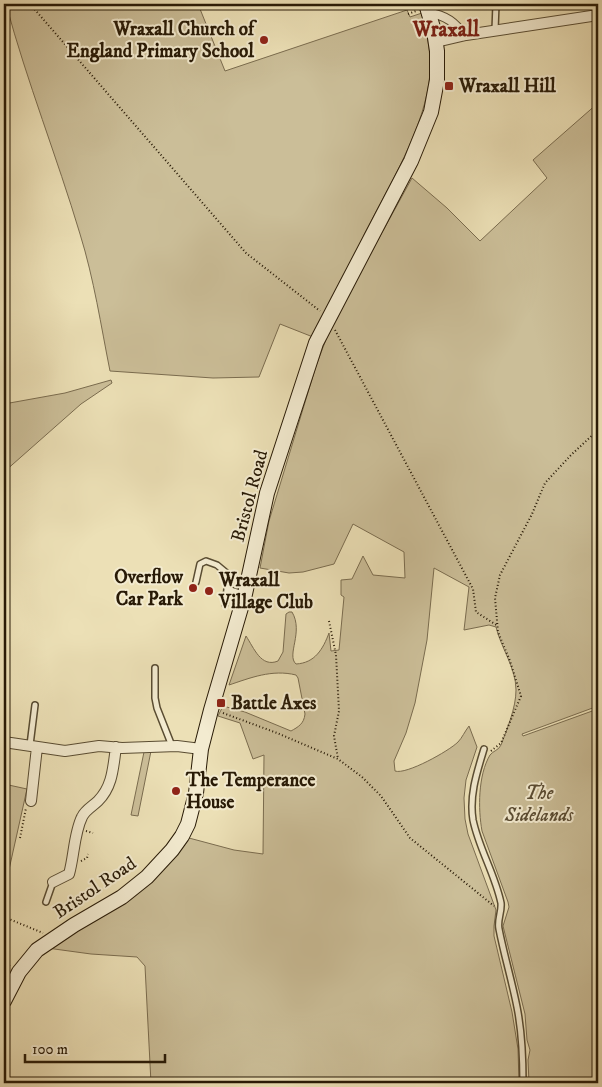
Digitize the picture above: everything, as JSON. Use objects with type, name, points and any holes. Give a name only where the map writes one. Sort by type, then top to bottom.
[{"type":"main road","name":"Bristol Road","points":[[4,1001],[27,961],[38,950],[136,886],[158,867],[182,836],[193,809],[201,749],[245,594],[267,493],[316,343],[411,161],[427,124],[437,80],[436,42],[428,8]]},
{"type":"street","points":[[428,8],[449,19],[464,36]]},
{"type":"street","points":[[436,42],[598,15]]},
{"type":"street","points":[[4,742],[65,750],[92,747],[172,746],[201,749]]},
{"type":"street","points":[[33,746],[34,796]]},
{"type":"street","points":[[53,882],[68,875],[69,856],[82,817],[88,808],[99,800],[109,785],[116,747]]},
{"type":"lane","points":[[495,31],[496,4]]},
{"type":"lane","points":[[196,582],[200,564],[206,561],[217,565],[229,575],[225,604]]},
{"type":"lane","points":[[227,589],[245,594]]},
{"type":"lane","points":[[155,668],[157,708],[172,746]]},
{"type":"lane","points":[[33,746],[36,705]]},
{"type":"lane","points":[[484,749],[473,790],[473,818],[477,836],[497,888],[501,906],[498,926],[517,1009],[523,1056],[523,1083]]},
{"type":"lane","points":[[46,902],[53,882]]},
{"type":"path","points":[[30,4],[246,253],[328,317],[474,589],[476,612],[498,626]]},
{"type":"path","points":[[481,759],[501,743],[521,696],[498,632],[495,598],[500,575],[532,514],[545,483],[570,455],[598,430]]},
{"type":"path","points":[[328,621],[332,631],[336,655],[339,712],[334,736],[338,759]]},
{"type":"path","points":[[211,710],[246,721],[338,759],[362,777],[381,796],[410,838],[492,906],[501,906]]},
{"type":"path","points":[[20,838],[27,800],[34,796]]},
{"type":"path","points":[[4,917],[55,938]]},
{"type":"green space","points":[[6,4],[198,4],[225,71],[407,10],[410,17],[422,13],[428,43],[430,73],[427,93],[414,135],[364,235],[366,237],[337,288],[313,337],[280,324],[259,377],[213,378],[110,371],[85,251]]},
{"type":"green space","name":"The Sidelands","points":[[598,103],[598,706],[522,734],[523,736],[598,710],[598,1083],[529,1083],[528,1060],[530,1050],[527,1040],[525,1014],[503,926],[509,907],[482,831],[480,813],[480,792],[483,772],[490,755],[501,745],[514,704],[516,690],[514,674],[496,627],[489,625],[464,630],[469,587],[434,568],[427,640],[415,703],[406,733],[394,761],[395,771],[417,766],[446,751],[458,742],[469,726],[477,747],[466,780],[464,798],[465,819],[468,834],[496,910],[494,936],[512,1012],[518,1049],[519,1083],[151,1083],[145,966],[137,957],[91,954],[47,948],[156,877],[171,862],[189,838],[234,850],[263,854],[264,755],[253,759],[240,723],[218,716],[223,706],[245,712],[291,731],[302,723],[305,714],[296,675],[287,673],[270,674],[253,677],[229,685],[246,636],[259,656],[267,662],[278,661],[283,652],[286,614],[292,612],[296,627],[293,660],[296,664],[313,658],[324,644],[329,633],[331,651],[339,650],[344,597],[341,595],[341,580],[352,579],[363,556],[373,575],[405,578],[404,552],[353,524],[334,564],[303,572],[289,573],[260,568],[269,521],[316,366],[328,334],[412,178],[447,208],[480,241],[547,178],[533,160]]},
{"type":"green space","points":[[111,380],[112,383],[81,404],[4,472],[4,404],[65,393]]},
{"type":"green space","points":[[151,751],[138,816],[131,815],[144,752]]},
{"type":"green space","points":[[4,784],[27,789],[4,892]]},
{"type":"place","name":"Wraxall Church of England Primary School","points":[[264,40]]},
{"type":"place","name":"Wraxall Hill","points":[[449,86]]},
{"type":"place","name":"Overflow Car Park","points":[[193,588]]},
{"type":"place","name":"Wraxall Village Club","points":[[209,591]]},
{"type":"place","name":"Battle Axes","points":[[221,703]]},
{"type":"place","name":"The Temperance House","points":[[176,791]]},
{"type":"district","name":"Wraxall","points":[[446,30]]}]
